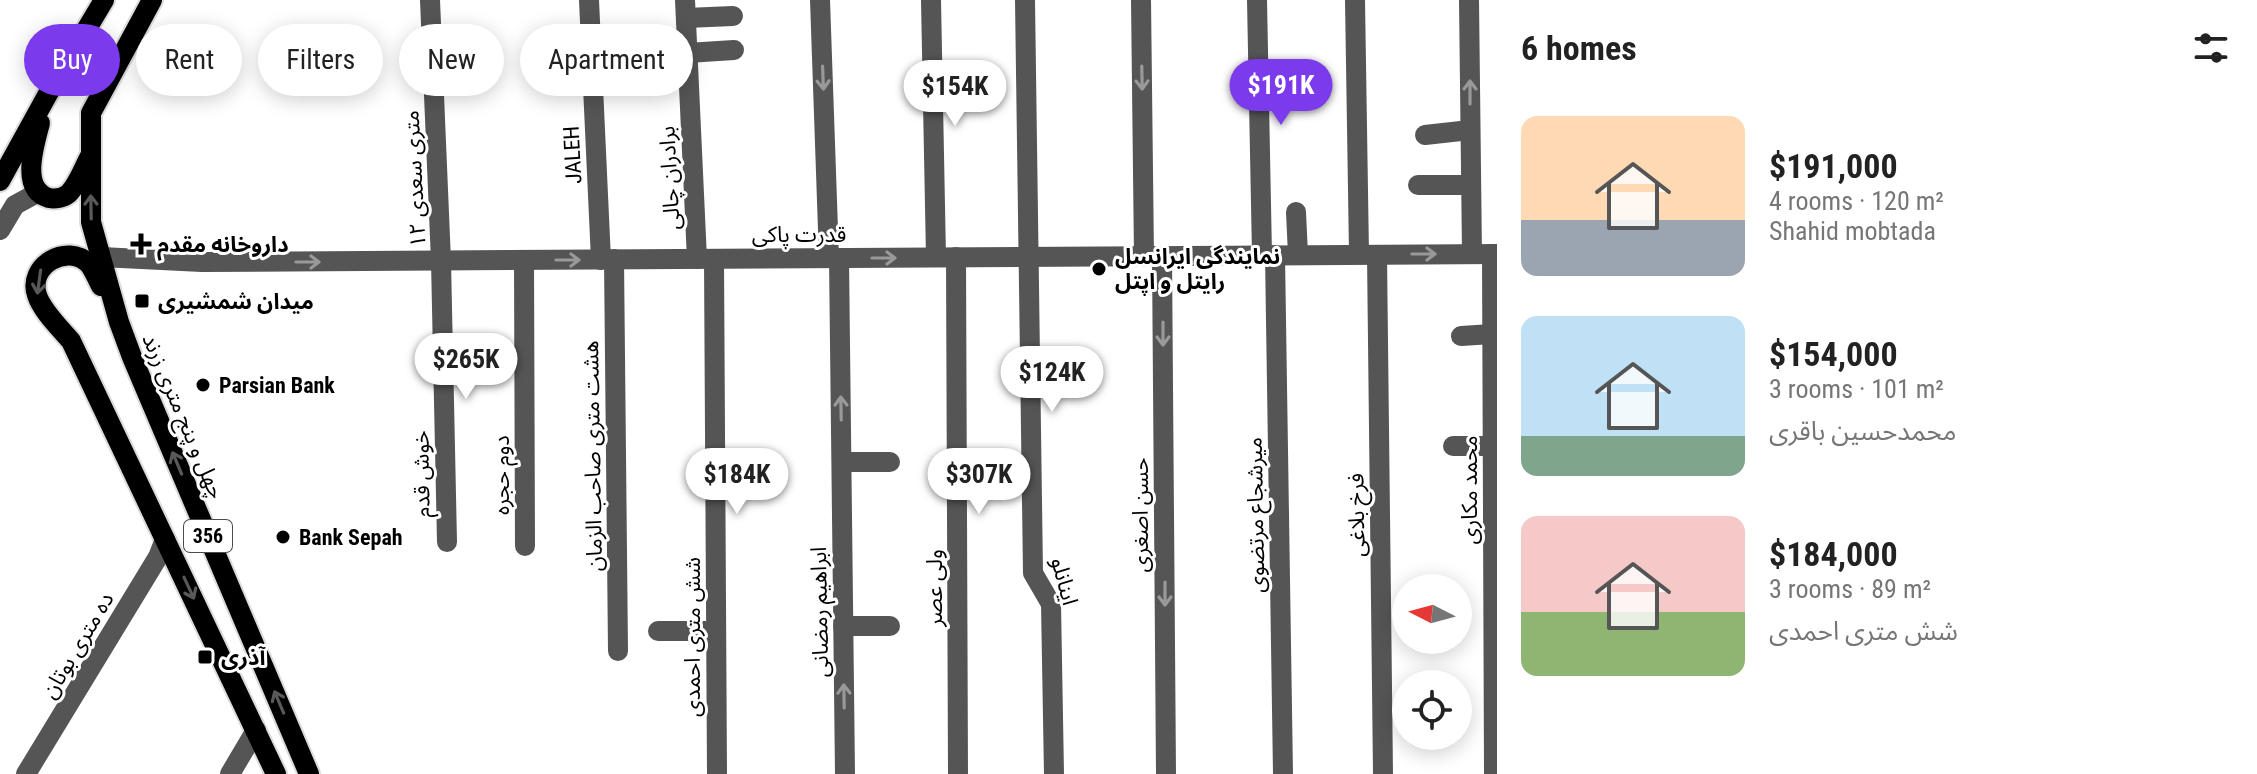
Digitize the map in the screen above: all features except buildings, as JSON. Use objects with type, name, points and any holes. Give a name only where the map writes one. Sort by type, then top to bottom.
[{"type":"main road","points":[[90,24],[104,0]]},
{"type":"main road","name":"چهل و پنج متری زرند","points":[[152,0],[91,113],[91,222],[119,322],[309,774]]},
{"type":"main road","points":[[0,181],[47,96]]},
{"type":"main road","points":[[48,96],[31,166],[39,192],[48,198],[69,194],[90,156]]},
{"type":"main road","name":"356","points":[[119,322],[89,265],[78,257],[50,259],[41,269],[36,282],[37,295],[71,341],[276,774]]},
{"type":"street","name":"۱۲ متری سعدی","points":[[430,0],[441,261]]},
{"type":"street","name":"JALEH","points":[[589,0],[607,260]]},
{"type":"street","name":"ابراهیم رمضانی","points":[[820,0],[842,462],[845,774]]},
{"type":"street","name":"ولی عصر","points":[[931,0],[946,257],[958,774]]},
{"type":"street","name":"اینانلو","points":[[1025,0],[1033,573],[1051,604],[1054,774]]},
{"type":"street","name":"حسن اصغری","points":[[1141,0],[1153,256],[1166,774]]},
{"type":"street","name":"میرشجاع مرتضوی","points":[[1257,0],[1268,255],[1283,774]]},
{"type":"street","name":"فرخ بلاغی","points":[[1355,0],[1368,254],[1383,774]]},
{"type":"street","name":"محمد مکاری","points":[[1469,0],[1471,185],[1487,254],[1492,334],[1494,774]]},
{"type":"street","points":[[686,9],[733,16]]},
{"type":"street","points":[[693,53],[734,50]]},
{"type":"street","name":"برادران چالی","points":[[691,96],[706,259]]},
{"type":"street","points":[[1425,135],[1470,130]]},
{"type":"street","points":[[1418,185],[1471,185]]},
{"type":"street","points":[[0,230],[15,205],[39,192]]},
{"type":"street","points":[[1296,212],[1298,255]]},
{"type":"street","name":"قدرت پاکی","points":[[101,257],[202,262],[1487,254]]},
{"type":"street","name":"شش متری احمدی","points":[[706,259],[717,774]]},
{"type":"street","name":"دوم حجره","points":[[524,260],[525,546]]},
{"type":"street","name":"هشت متری صاحب الزمان","points":[[607,260],[618,651]]},
{"type":"street","name":"خوش قدم","points":[[441,261],[447,542]]},
{"type":"street","points":[[1461,336],[1492,334]]},
{"type":"street","points":[[1453,446],[1493,446]]},
{"type":"street","points":[[842,462],[890,462]]},
{"type":"street","name":"ده متری بوتان","points":[[26,774],[158,557],[165,539]]},
{"type":"street","points":[[843,626],[890,626]]},
{"type":"street","points":[[658,631],[716,631]]},
{"type":"street","points":[[230,774],[256,730]]},
{"type":"place","name":"داروخانه مقدم","points":[[141,244]]},
{"type":"place","name":"نمایندگی ایرانسل رایتل و اپتل","points":[[1099,269]]},
{"type":"place","name":"میدان شمشیری","points":[[142,301]]},
{"type":"place","name":"Parsian Bank","points":[[203,385]]},
{"type":"place","name":"Bank Sepah","points":[[283,537]]},
{"type":"place","name":"آذری","points":[[205,657]]}]
